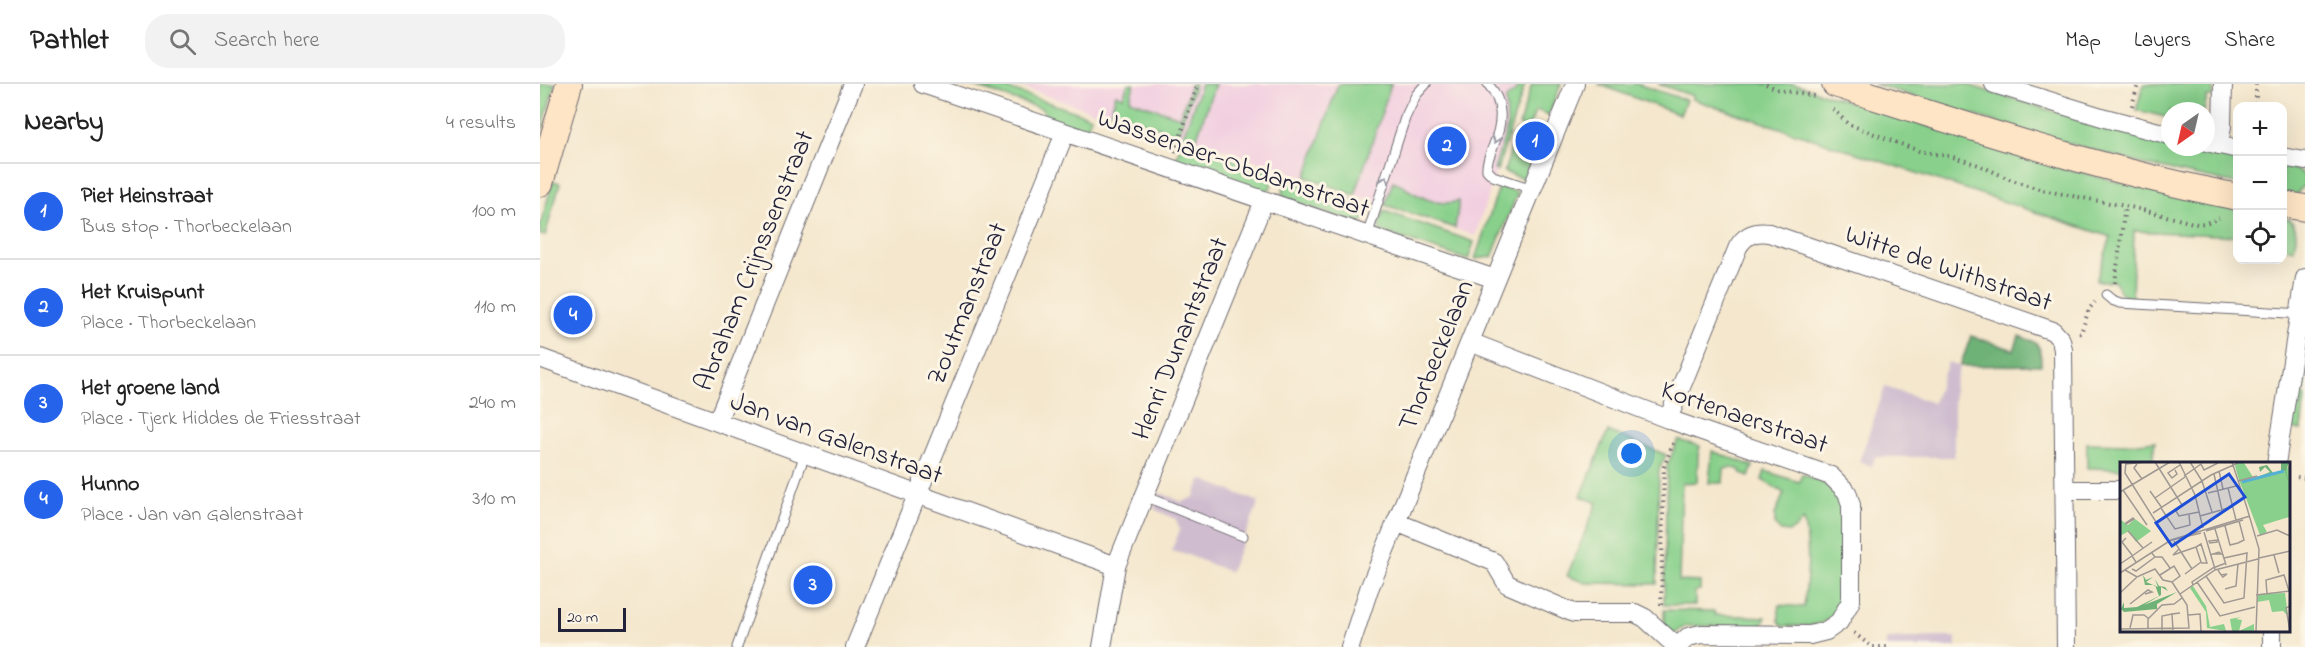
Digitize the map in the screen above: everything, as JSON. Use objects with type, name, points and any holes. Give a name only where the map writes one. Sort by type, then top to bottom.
[{"type":"street","points":[[540,183],[569,84]]},
{"type":"street","name":"Abraham Crijnssenstraat","points":[[717,422],[853,84]]},
{"type":"street","name":"Wassenaer-Obdamstraat","points":[[923,84],[1495,279]]},
{"type":"street","name":"Thorbeckelaan","points":[[1350,647],[1369,588],[1575,84]]},
{"type":"street","points":[[1994,84],[2161,133]]},
{"type":"street","points":[[2215,139],[2222,126],[2223,84]]},
{"type":"street","points":[[1829,96],[2155,180],[2230,207]]},
{"type":"street","name":"Zoutmanstraat","points":[[855,647],[1065,133]]},
{"type":"street","points":[[2215,145],[2233,148]]},
{"type":"street","points":[[2287,158],[2305,161]]},
{"type":"street","name":"Henri Dunantstraat","points":[[1102,647],[1116,566],[1264,201]]},
{"type":"street","points":[[2287,205],[2305,208]]},
{"type":"street","name":"Witte de Withstraat","points":[[1675,421],[1738,247],[1747,236],[1756,233],[1768,233],[2056,333],[2061,340],[2063,350],[2066,647]]},
{"type":"street","points":[[2276,462],[2302,314],[2305,278]]},
{"type":"street","name":"Kortenaerstraat","points":[[1470,342],[1675,421],[1828,474],[1843,487],[1849,496],[1851,505],[1851,593],[1848,608],[1839,622]]},
{"type":"street","name":"Jan van Galenstraat","points":[[540,358],[1116,566]]},
{"type":"street","points":[[2065,490],[2120,490]]},
{"type":"street","points":[[1396,522],[1494,562],[1507,584],[1574,613],[1635,613],[1645,618],[1677,647],[1688,637],[1695,635],[1818,634],[1839,622]]},
{"type":"lane","points":[[1367,236],[1405,118],[1416,95],[1426,84]]},
{"type":"lane","points":[[1488,84],[1496,96],[1501,119],[1487,163],[1487,170],[1493,176],[1532,189]]},
{"type":"lane","points":[[2106,295],[2120,303],[2302,314]]},
{"type":"lane","points":[[737,647],[805,454]]},
{"type":"lane","points":[[1144,496],[1243,536]]},
{"type":"path","points":[[1169,169],[1198,84]]},
{"type":"path","points":[[1766,84],[1779,90],[1829,96],[1848,124],[1919,151],[1953,157],[1978,165],[2042,190],[2201,224],[2230,207]]},
{"type":"path","points":[[2256,84],[2256,102]]},
{"type":"path","points":[[2061,340],[2081,333],[2089,309],[2115,284],[2125,206]]},
{"type":"path","points":[[1655,627],[1660,618],[1664,467],[1675,421]]},
{"type":"path","points":[[2297,477],[2305,478]]},
{"type":"path","points":[[1839,622],[1872,647],[1887,647]]},
{"type":"shaded area","points":[[1013,84],[1525,84],[1475,236],[1111,111],[1094,112]]},
{"type":"shaded area","points":[[1948,362],[1960,366],[1954,386],[1954,457],[1875,457],[1872,466],[1859,462],[1885,387],[1933,403]]},
{"type":"shaded area","points":[[1201,479],[1259,502],[1230,572],[1188,555],[1171,551],[1180,530],[1176,519],[1154,509],[1161,493],[1182,502],[1194,497]]},
{"type":"shaded area","points":[[1956,637],[1956,647],[1886,647],[1886,639]]},
{"type":"green space","points":[[540,84],[555,84],[540,137]]},
{"type":"green space","points":[[967,84],[994,84],[1091,117],[1086,131],[1047,117],[1042,109]]},
{"type":"green space","points":[[1128,84],[1134,84],[1130,100],[1180,117],[1191,84],[1195,84],[1178,134],[1111,111],[1116,94],[1123,97]]},
{"type":"green space","points":[[1201,84],[1215,84],[1196,140],[1183,136]]},
{"type":"green space","points":[[1338,84],[1391,84],[1355,195],[1306,177]]},
{"type":"green space","points":[[1515,84],[1525,84],[1497,171],[1494,170],[1507,127],[1506,98],[1518,89]]},
{"type":"green space","points":[[1532,84],[1561,84],[1549,115],[1536,110],[1528,129],[1519,125]]},
{"type":"green space","points":[[1598,84],[1637,84],[1686,100],[1680,115]]},
{"type":"green space","points":[[1658,84],[1793,84],[2053,165],[2157,192],[2233,208],[2233,236],[2134,231],[2132,299],[2122,294],[2114,281],[2096,281],[2111,237],[1692,99],[1693,96]]},
{"type":"green space","points":[[1874,84],[1965,84],[2104,127],[2161,141],[2161,156],[2215,156],[2215,153],[2233,157],[2233,183],[2146,165],[2012,127]]},
{"type":"green space","points":[[2144,84],[2213,84],[2213,97],[2207,97],[2206,102],[2161,102],[2161,116],[2136,110]]},
{"type":"green space","points":[[1517,131],[1533,138],[1528,147],[1535,150],[1524,179],[1504,172]]},
{"type":"green space","points":[[1182,142],[1275,174],[1270,189],[1264,192],[1175,161]]},
{"type":"green space","points":[[2287,167],[2305,175],[2305,184],[2296,195],[2287,193]]},
{"type":"green space","points":[[1287,178],[1369,206],[1364,220],[1359,224],[1284,198],[1282,193]]},
{"type":"green space","points":[[553,181],[560,183],[545,236],[540,235],[540,226]]},
{"type":"green space","points":[[1393,181],[1430,200],[1444,203],[1459,201],[1455,228],[1385,205]]},
{"type":"green space","points":[[1499,187],[1518,192],[1492,257],[1475,259]]},
{"type":"green space","points":[[1384,211],[1474,242],[1468,260],[1380,231],[1379,225]]},
{"type":"green space","points":[[2287,218],[2296,229],[2294,249],[2287,248]]},
{"type":"green space","points":[[1971,336],[2014,350],[2019,336],[2031,340],[2038,345],[2041,365],[1960,366]]},
{"type":"green space","points":[[2303,350],[2305,350],[2305,391],[2296,389]]},
{"type":"green space","points":[[2296,393],[2305,395],[2301,430],[2291,428]]},
{"type":"green space","points":[[1608,431],[1666,455],[1659,470],[1657,584],[1586,583],[1567,576],[1597,503],[1581,496]]},
{"type":"green space","points":[[1678,440],[1700,446],[1697,482],[1682,483],[1679,581],[1700,582],[1700,590],[1695,591],[1695,605],[1664,605],[1667,466]]},
{"type":"green space","points":[[2155,441],[2152,462],[2120,462],[2120,469],[2087,468],[2087,443],[2130,444]]},
{"type":"green space","points":[[1712,451],[1753,466],[1749,477],[1732,467],[1724,469],[1723,483],[1709,483]]},
{"type":"green space","points":[[1765,471],[1799,482],[1802,474],[1827,485],[1840,500],[1842,507],[1842,599],[1833,616],[1822,623],[1810,626],[1782,626],[1779,621],[1779,605],[1804,607],[1808,564],[1807,541],[1803,520],[1789,532],[1781,531],[1775,525],[1775,515],[1784,493],[1762,480]]},
{"type":"green space","points":[[1664,610],[1714,611],[1715,615],[1766,617],[1761,626],[1686,626],[1674,634],[1664,625]]},
{"type":"place","name":"Piet Heinstraat","points":[[1535,141]]},
{"type":"place","name":"Het Kruispunt","points":[[1447,146]]},
{"type":"place","name":"Hunno","points":[[573,315]]},
{"type":"place","name":"Het groene land","points":[[813,585]]}]
